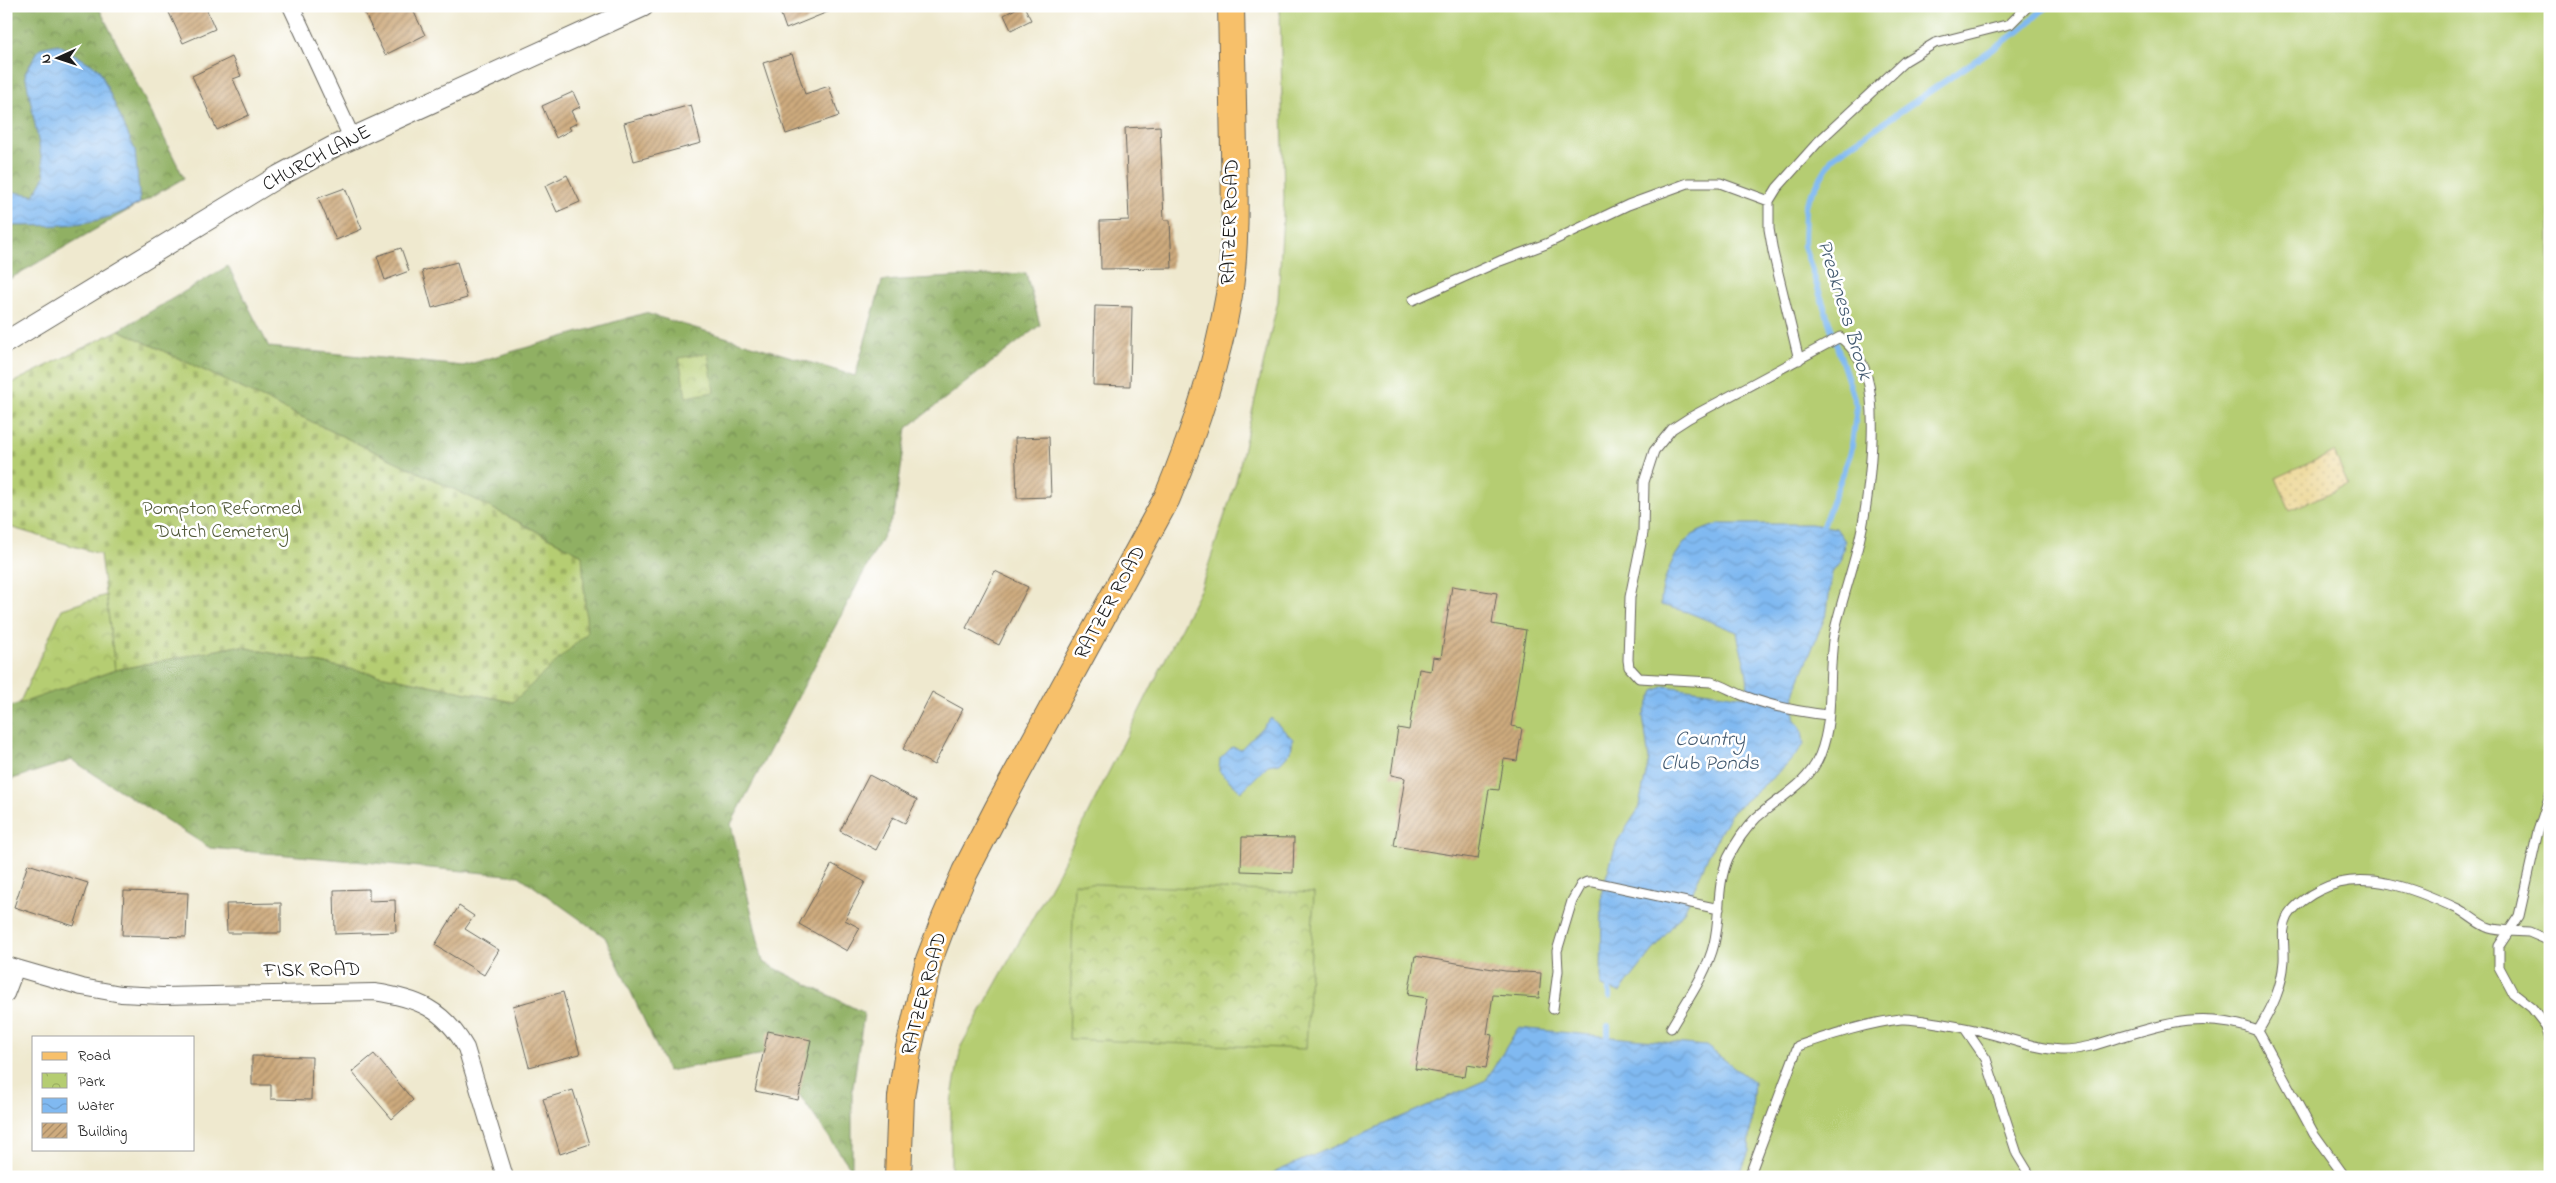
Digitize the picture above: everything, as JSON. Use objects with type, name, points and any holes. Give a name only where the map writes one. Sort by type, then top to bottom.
[{"type":"main road","name":"RATZER ROAD","points":[[898,1177],[901,1097],[908,1052],[929,960],[945,918],[965,872],[998,808],[1166,498],[1186,452],[1213,365],[1229,293],[1233,248],[1235,200],[1231,6]]},
{"type":"street","points":[[291,6],[352,138]]},
{"type":"street","name":"CHURCH LANE","points":[[6,342],[280,176],[352,138],[643,6]]},
{"type":"street","points":[[6,994],[11,966]]},
{"type":"street","name":"FISK ROAD","points":[[11,966],[82,987],[121,994],[162,996],[374,992],[399,996],[421,1004],[441,1016],[451,1026],[466,1048],[505,1177]]},
{"type":"lane","points":[[1799,360],[1772,252],[1770,201],[1777,188],[1819,141],[1905,61],[1935,43],[2010,24],[2028,6]]},
{"type":"lane","points":[[1413,300],[1500,261],[1546,244],[1628,205],[1688,183],[1720,183],[1770,201]]},
{"type":"lane","points":[[1671,1028],[1709,961],[1714,944],[1719,894],[1728,859],[1744,832],[1756,819],[1806,780],[1820,755],[1826,737],[1828,715],[1834,634],[1863,525],[1872,422],[1867,376],[1852,347],[1840,337],[1708,407],[1672,429],[1654,452],[1644,482],[1643,533],[1630,597],[1629,668],[1640,678],[1711,682],[1746,697],[1794,712],[1828,715]]},
{"type":"lane","points":[[2550,794],[2538,831],[2519,916],[2499,946],[2499,967],[2514,993],[2532,1008],[2546,1026],[2550,1040]]},
{"type":"lane","points":[[2258,1031],[2278,993],[2284,960],[2283,934],[2288,916],[2310,895],[2327,886],[2349,882],[2374,881],[2398,886],[2445,903],[2488,928],[2529,932],[2550,941]]},
{"type":"lane","points":[[1553,1009],[1558,971],[1557,951],[1572,901],[1581,885],[1587,882],[1719,909]]},
{"type":"lane","points":[[1749,1177],[1798,1046],[1842,1031],[1902,1019],[1966,1030],[2038,1047],[2062,1050],[2094,1046],[2185,1020],[2231,1022],[2258,1031],[2314,1134],[2345,1177]]},
{"type":"lane","points":[[1966,1030],[1986,1059],[2017,1154],[2031,1177]]},
{"type":"green space","points":[[6,6],[98,6],[184,178],[6,281]]},
{"type":"green space","points":[[1280,6],[2550,6],[2550,1177],[951,1177],[951,1103],[961,1046],[1060,869],[1201,588],[1236,481],[1278,301],[1284,198]]},
{"type":"green space","points":[[228,266],[269,347],[463,366],[645,313],[855,376],[882,281],[1026,273],[1040,325],[907,428],[894,515],[731,824],[763,962],[864,1013],[852,1093],[852,1170],[770,1053],[668,1071],[605,937],[519,876],[210,848],[72,760],[6,781],[6,708],[115,670],[237,646],[513,702],[582,555],[472,498],[119,330]]},
{"type":"green space","name":"Pompton Reformed Dutch Cemetery","points":[[119,330],[472,498],[582,555],[587,633],[513,702],[237,646],[115,670],[100,554],[6,526],[6,386]]},
{"type":"green space","points":[[708,353],[714,392],[686,397],[679,358]]},
{"type":"green space","points":[[106,595],[115,670],[19,704],[62,609]]},
{"type":"green space","points":[[1074,883],[1314,893],[1306,1049],[1069,1039]]},
{"type":"sand","points":[[2334,452],[2348,485],[2290,510],[2276,478]]},
{"type":"water","points":[[58,44],[99,69],[135,150],[140,203],[108,217],[75,224],[7,226],[6,191],[34,195],[45,176],[25,73],[40,48]]},
{"type":"water","name":"Country Club Ponds","points":[[1719,524],[1811,524],[1836,528],[1845,541],[1840,562],[1832,573],[1827,612],[1795,691],[1794,718],[1802,730],[1804,745],[1785,767],[1731,813],[1708,856],[1685,910],[1620,992],[1601,986],[1602,890],[1617,842],[1638,810],[1649,760],[1643,716],[1654,691],[1665,686],[1746,697],[1747,673],[1737,632],[1687,612],[1661,605],[1661,596],[1669,568],[1684,543],[1704,529]]},
{"type":"water","points":[[1271,718],[1293,739],[1291,751],[1280,763],[1268,765],[1241,792],[1219,771],[1220,759],[1232,747],[1241,749]]},
{"type":"water","points":[[1518,1028],[1706,1046],[1754,1082],[1749,1151],[1739,1177],[1264,1177],[1486,1080]]},
{"type":"building","points":[[166,6],[205,6],[215,29],[183,43]]},
{"type":"building","points":[[361,6],[411,6],[425,35],[385,55]]},
{"type":"building","points":[[778,6],[840,6],[840,7],[786,29]]},
{"type":"building","points":[[1024,6],[1031,20],[1011,30],[1004,15]]},
{"type":"building","points":[[792,54],[805,94],[829,86],[839,116],[786,134],[763,63]]},
{"type":"building","points":[[232,57],[241,76],[233,79],[249,115],[217,130],[192,76]]},
{"type":"building","points":[[573,92],[580,107],[571,111],[577,123],[569,127],[571,130],[556,138],[542,106]]},
{"type":"building","points":[[691,105],[701,143],[634,161],[624,123]]},
{"type":"building","points":[[1160,126],[1164,220],[1170,220],[1172,268],[1101,269],[1100,221],[1129,220],[1125,128]]},
{"type":"building","points":[[567,175],[580,202],[557,212],[545,186]]},
{"type":"building","points":[[345,188],[362,229],[336,240],[318,198]]},
{"type":"building","points":[[401,248],[409,271],[385,280],[377,256]]},
{"type":"building","points":[[457,262],[467,298],[432,308],[422,271]]},
{"type":"building","points":[[1095,306],[1132,307],[1130,386],[1093,385]]},
{"type":"building","points":[[1049,437],[1051,497],[1017,498],[1015,438]]},
{"type":"building","points":[[995,571],[1028,587],[999,645],[966,628]]},
{"type":"building","points":[[1452,586],[1497,593],[1492,624],[1526,630],[1511,726],[1522,728],[1517,761],[1504,759],[1499,790],[1489,789],[1478,859],[1394,846],[1405,778],[1391,775],[1398,728],[1409,730],[1419,669],[1431,671],[1433,657],[1441,658]]},
{"type":"building","points":[[932,692],[963,709],[934,765],[903,749]]},
{"type":"building","points":[[869,775],[917,800],[905,823],[893,817],[876,850],[840,831]]},
{"type":"building","points":[[1242,837],[1294,838],[1293,873],[1241,871]]},
{"type":"building","points":[[28,864],[88,883],[74,926],[14,907]]},
{"type":"building","points":[[832,864],[865,882],[845,920],[860,928],[847,951],[799,924]]},
{"type":"building","points":[[369,889],[369,901],[395,900],[396,932],[335,934],[334,890]]},
{"type":"building","points":[[124,891],[188,893],[186,937],[122,935]]},
{"type":"building","points":[[281,903],[281,933],[227,933],[226,904]]},
{"type":"building","points":[[459,906],[474,916],[465,929],[499,950],[484,975],[435,945]]},
{"type":"building","points":[[1415,956],[1505,971],[1541,973],[1539,998],[1493,995],[1487,1034],[1492,1035],[1486,1068],[1467,1065],[1465,1077],[1415,1069],[1427,998],[1408,995]]},
{"type":"building","points":[[563,992],[580,1054],[529,1067],[513,1006]]},
{"type":"building","points":[[768,1031],[811,1040],[798,1100],[755,1091]]},
{"type":"building","points":[[374,1054],[413,1100],[392,1119],[352,1072]]},
{"type":"building","points":[[252,1056],[312,1057],[311,1100],[271,1099],[271,1085],[252,1085]]},
{"type":"building","points":[[573,1090],[590,1144],[560,1154],[543,1099]]},
{"type":"waterway","name":"Preakness Brook","points":[[1823,526],[1851,452],[1857,407],[1804,246],[1805,205],[1833,157],[2019,31],[2047,6]]},
{"type":"waterway","name":"Preakness Brook","points":[[1609,988],[1609,997]]},
{"type":"waterway","name":"Preakness Brook","points":[[1608,1026],[1608,1036]]}]
